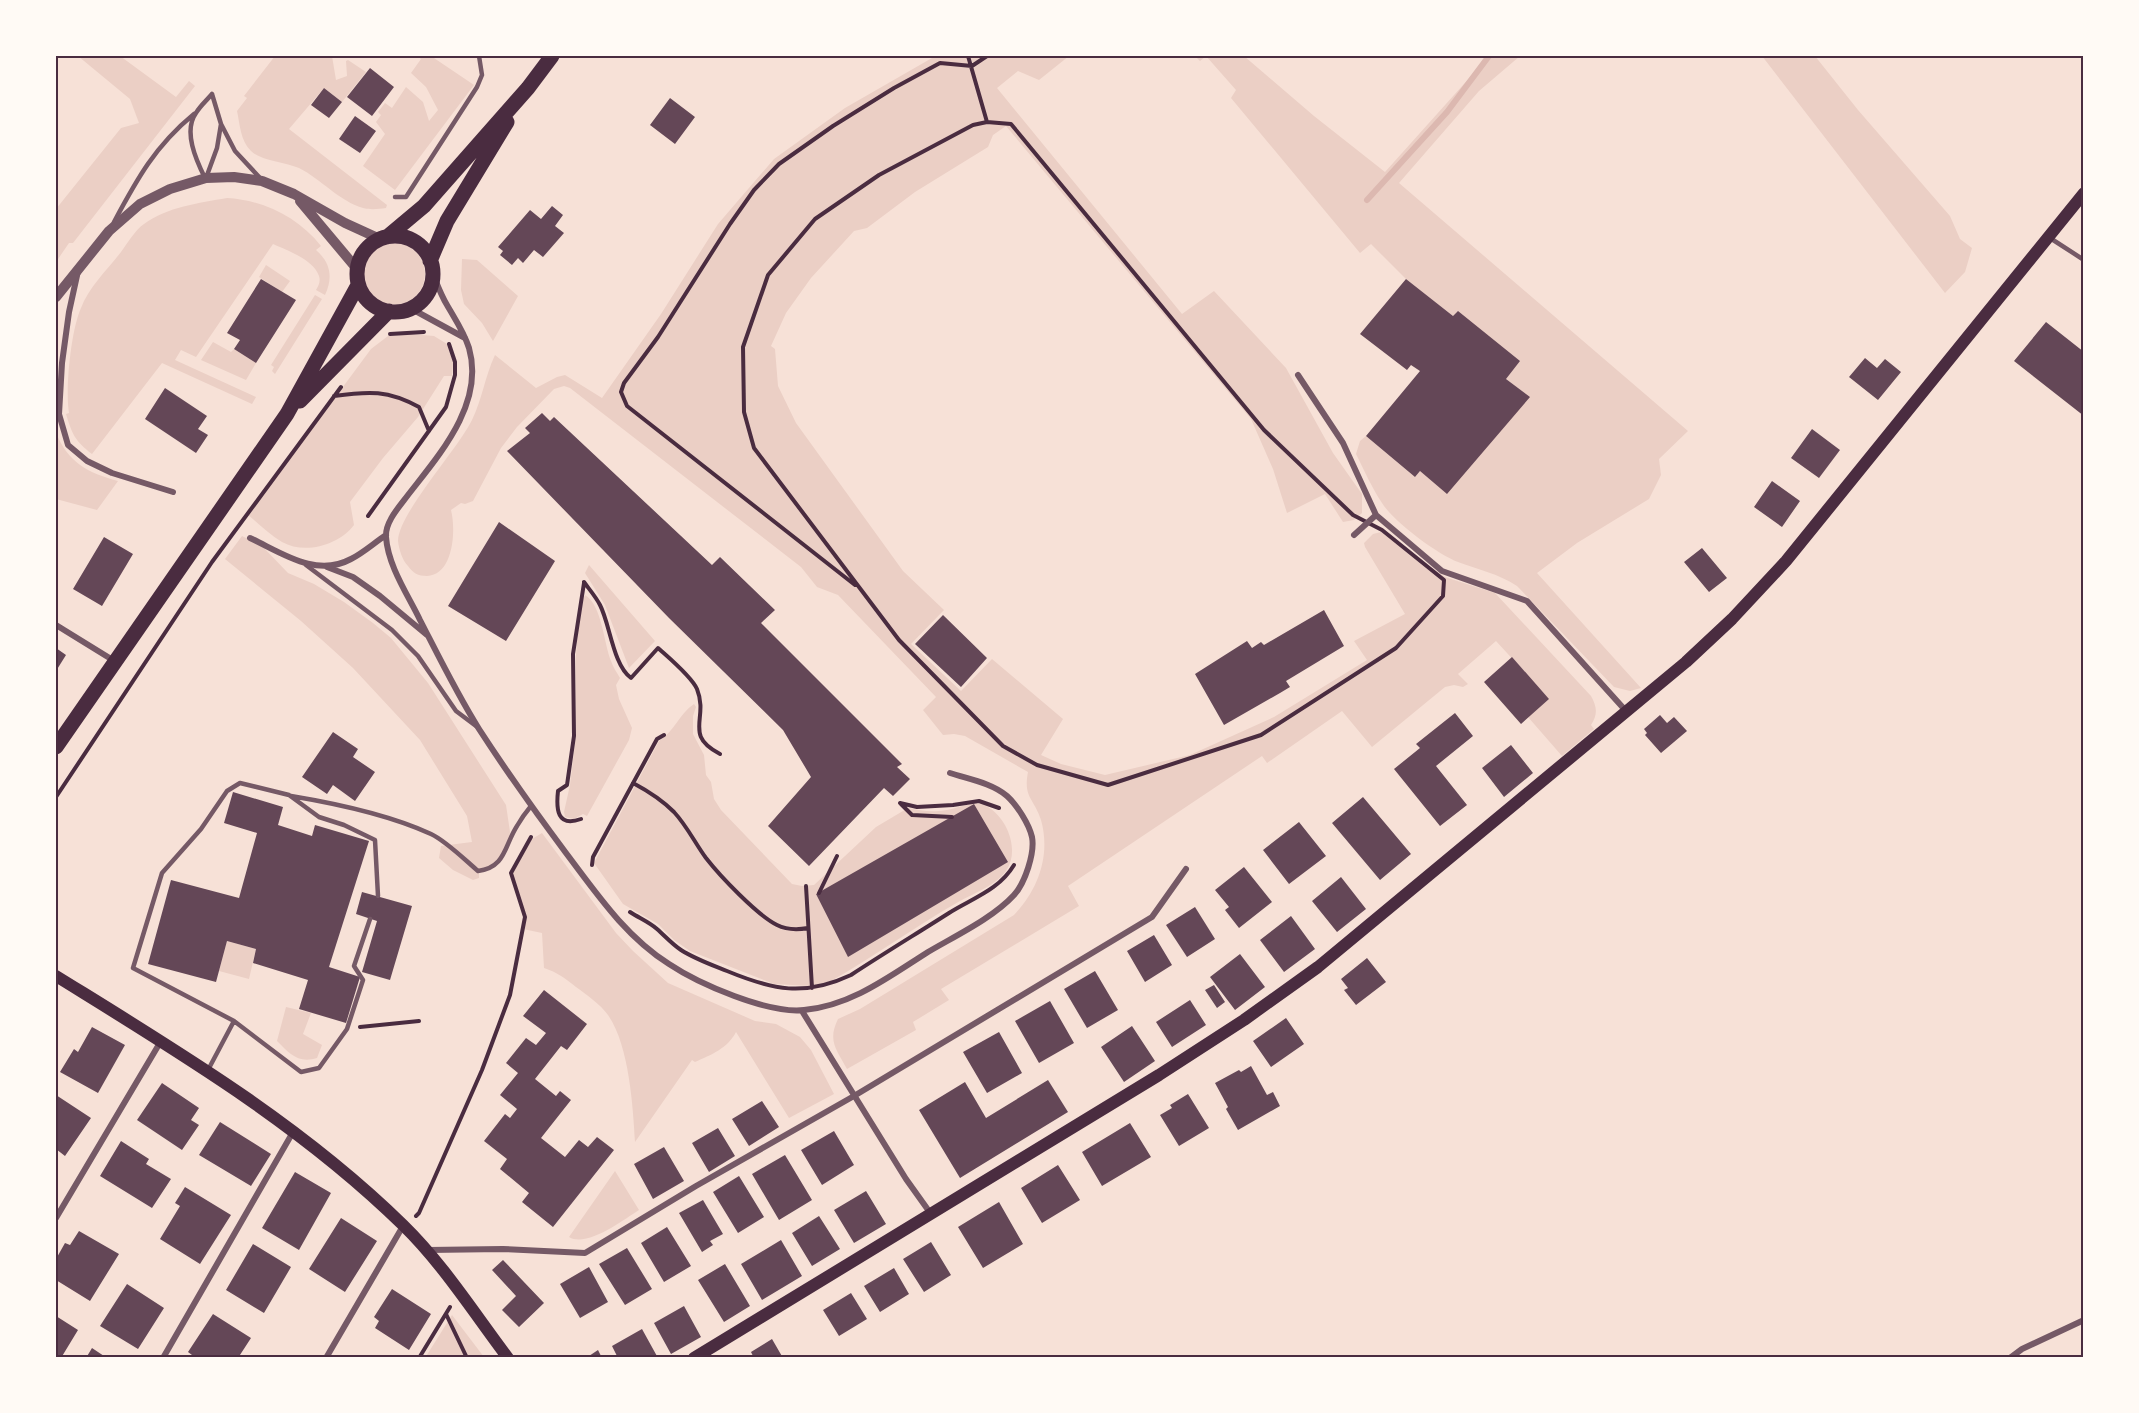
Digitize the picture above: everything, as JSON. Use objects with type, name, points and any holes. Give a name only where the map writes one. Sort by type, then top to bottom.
[{"type":"main road","points":[[528,88],[447,221],[431,267],[430,288],[421,301],[410,308],[389,311],[376,307],[368,301],[358,285],[357,269],[364,252],[424,206],[528,88],[552,56]]},
{"type":"main road","points":[[694,1358],[1160,1075],[1244,1020],[1318,967],[1686,662],[1732,619],[1786,561],[2084,193]]},
{"type":"main road","points":[[383,238],[399,236],[411,240],[422,248],[431,267]]},
{"type":"main road","points":[[56,747],[287,414],[358,285]]},
{"type":"main road","points":[[287,414],[389,311]]},
{"type":"main road","points":[[56,976],[208,1070],[294,1131],[403,1226],[426,1250],[508,1358]]},
{"type":"street","points":[[56,297],[109,231],[140,204],[170,189],[206,178],[234,177],[262,181],[294,194],[345,223],[383,238]]},
{"type":"street","points":[[294,194],[357,269]]},
{"type":"street","points":[[431,267],[446,304],[459,323],[465,338],[469,349],[472,376],[465,410],[445,446],[392,517],[386,535],[395,569],[429,638],[478,727],[531,806],[608,910],[641,944],[669,965],[712,987],[761,1004],[802,1011],[837,1004],[867,990],[997,910],[1016,893],[1030,865],[1032,838],[1021,813],[1006,795],[986,784],[950,773]]},
{"type":"street","points":[[79,269],[69,312],[59,414],[69,445],[87,461],[112,473],[173,492]]},
{"type":"street","points":[[410,308],[465,338]]},
{"type":"street","points":[[1298,375],[1343,443],[1376,515],[1442,571],[1527,601],[1626,711]]},
{"type":"street","points":[[1354,535],[1376,515]]},
{"type":"street","points":[[327,567],[349,560],[386,535]]},
{"type":"street","points":[[250,538],[306,565],[327,567],[353,577],[380,596],[429,638]]},
{"type":"street","points":[[56,626],[116,662]]},
{"type":"street","points":[[426,1250],[502,1249],[585,1253],[696,1186],[854,1096],[1152,917],[1186,869]]},
{"type":"street","points":[[802,1011],[906,1179],[931,1215]]},
{"type":"street","points":[[56,1218],[161,1041]]},
{"type":"street","points":[[163,1358],[294,1131]]},
{"type":"street","points":[[326,1358],[403,1226]]},
{"type":"street","points":[[2010,1358],[2022,1349],[2084,1320]]},
{"type":"lane","points":[[395,197],[406,197],[477,87],[482,75],[479,56]]},
{"type":"lane","points":[[109,231],[138,176],[174,131],[212,94],[221,124],[235,151],[262,181]]},
{"type":"lane","points":[[194,114],[191,136],[195,158],[206,178]]},
{"type":"lane","points":[[206,178],[217,148],[221,124]]},
{"type":"lane","points":[[2048,237],[2084,260]]},
{"type":"lane","points":[[306,565],[392,630],[418,656],[456,711],[478,727]]},
{"type":"lane","points":[[370,919],[354,966],[363,980],[347,1029],[319,1068],[301,1072],[234,1021],[133,968],[162,873],[201,829],[227,791],[240,783],[331,803],[391,820],[432,835],[478,872],[491,869],[501,859],[516,827],[531,806]]},
{"type":"lane","points":[[288,795],[319,817],[344,825],[375,840],[378,896]]},
{"type":"lane","points":[[208,1070],[234,1021]]},
{"type":"path","points":[[968,56],[987,122]]},
{"type":"path","points":[[861,589],[627,406],[621,393],[624,383],[658,337],[724,232],[754,190],[779,165],[884,94],[940,63],[972,66],[987,56]]},
{"type":"path","points":[[987,122],[1011,124],[1264,430],[1353,515],[1382,530],[1444,580],[1443,596],[1396,648],[1261,735],[1108,785],[1037,765],[1003,746],[899,640],[754,448],[744,412],[743,347],[768,275],[815,219],[879,175],[973,125],[987,122]]},
{"type":"path","points":[[368,516],[446,407],[455,375]]},
{"type":"path","points":[[334,396],[366,391],[401,397],[419,407],[429,431]]},
{"type":"path","points":[[581,819],[574,822],[563,820],[557,805],[558,791],[567,785],[574,736],[573,654],[584,582],[600,604],[626,675],[630,678],[658,648],[695,686],[701,704],[699,733],[701,741],[706,747],[720,754]]},
{"type":"path","points":[[592,867],[593,857],[657,739],[664,735]]},
{"type":"path","points":[[633,783],[649,791],[674,812],[706,857],[733,887],[760,911],[777,925],[794,930],[808,928]]},
{"type":"path","points":[[952,817],[912,815],[900,803],[917,807],[953,806],[979,801],[999,808]]},
{"type":"path","points":[[403,1226],[419,1213],[442,1164],[482,1070],[510,995],[525,917],[511,873],[531,837]]},
{"type":"path","points":[[819,892],[837,856]]},
{"type":"path","points":[[629,912],[655,927],[681,950],[721,969],[773,987],[812,988],[850,975],[997,886],[1007,876],[1018,858]]},
{"type":"path","points":[[806,886],[812,988]]},
{"type":"path","points":[[347,1029],[419,1021]]},
{"type":"path","points":[[419,1358],[450,1307]]},
{"type":"path","points":[[446,1314],[467,1358]]},
{"type":"shaded area","points":[[78,56],[120,56],[176,97],[189,81],[195,86],[56,262],[56,209],[121,128],[139,123],[130,99]]},
{"type":"shaded area","points":[[275,56],[332,56],[336,80],[347,76],[346,61],[348,60],[366,72],[342,102],[324,88],[289,129],[387,205],[386,208],[369,209],[354,205],[299,168],[261,157],[247,147],[237,111],[247,98],[244,96]]},
{"type":"shaded area","points":[[417,56],[431,56],[474,85],[395,190],[363,166],[385,134],[376,122],[381,115],[378,112],[385,103],[392,108],[406,87],[423,102],[429,121],[438,110],[426,87],[411,73],[421,59]]},
{"type":"shaded area","points":[[930,56],[1069,56],[1039,80],[1018,71],[997,88],[1182,314],[1214,291],[1286,368],[1333,453],[1362,494],[1362,513],[1354,520],[1343,522],[1325,494],[1287,513],[1273,469],[1251,419],[1006,126],[993,135],[988,147],[915,192],[867,228],[854,231],[811,278],[786,313],[771,346],[775,349],[778,386],[796,423],[903,571],[944,610],[911,644],[961,691],[992,659],[1063,719],[1041,755],[1061,764],[1105,775],[1190,755],[1274,717],[1367,660],[1354,641],[1405,614],[1365,547],[1364,543],[1373,534],[1381,532],[1445,577],[1495,593],[1591,696],[1596,714],[1591,725],[1594,729],[1562,756],[1528,717],[1549,699],[1496,641],[1458,674],[1468,684],[1463,687],[1454,685],[1445,687],[1372,747],[1342,711],[1267,763],[1262,756],[1068,886],[1079,906],[941,989],[949,1000],[913,1022],[916,1030],[847,1069],[833,1039],[838,1019],[860,1009],[1014,915],[1030,895],[1043,859],[1044,833],[1041,820],[1028,793],[1028,772],[965,736],[943,735],[923,710],[936,697],[838,595],[817,587],[801,567],[570,388],[564,386],[554,389],[517,427],[501,448],[473,501],[461,503],[451,510],[453,539],[448,560],[443,568],[436,574],[427,576],[416,574],[404,561],[398,541],[401,529],[418,498],[472,420],[495,355],[536,388],[565,375],[602,398],[661,314],[718,224],[774,159],[845,108],[932,58]]},
{"type":"shaded area","points":[[1195,56],[1206,56],[1200,61]]},
{"type":"shaded area","points":[[1206,56],[1244,56],[1314,116],[1385,172],[1489,56],[1520,56],[1479,91],[1399,183],[1688,431],[1659,459],[1661,475],[1649,499],[1577,543],[1537,573],[1641,688],[1630,691],[1614,687],[1517,586],[1439,552],[1406,528],[1382,503],[1356,454],[1360,441],[1366,436],[1415,477],[1420,471],[1447,493],[1529,397],[1506,379],[1519,361],[1453,316],[1406,279],[1371,244],[1360,253],[1231,98],[1236,90]]},
{"type":"shaded area","points":[[1762,56],[1815,56],[1858,110],[1950,216],[1960,239],[1972,248],[1965,272],[1945,293]]},
{"type":"shaded area","points":[[227,198],[266,206],[291,219],[312,236],[321,246],[316,250],[328,265],[330,277],[325,295],[316,290],[320,278],[312,265],[273,244],[196,357],[181,350],[175,360],[256,397],[252,404],[162,363],[92,454],[75,437],[66,414],[69,413],[68,390],[72,345],[77,318],[84,300],[134,233],[144,224],[163,213]]},
{"type":"shaded area","points":[[394,243],[411,248],[416,252],[420,257],[425,274],[420,291],[416,296],[411,300],[394,305],[377,300],[372,296],[368,291],[363,274],[368,257],[372,252],[377,248]]},
{"type":"shaded area","points":[[462,259],[477,260],[518,296],[493,341],[482,323],[464,304],[461,290]]},
{"type":"shaded area","points":[[266,265],[290,281],[282,292],[259,277]]},
{"type":"shaded area","points":[[315,295],[322,299],[275,374],[272,371],[274,367],[271,365]]},
{"type":"shaded area","points":[[411,334],[434,336],[447,344],[453,362],[452,376],[444,376],[418,417],[350,502],[354,525],[348,532],[331,543],[311,548],[291,546],[282,542],[248,515],[371,349],[388,336]]},
{"type":"shaded area","points":[[213,342],[231,352],[234,349],[256,363],[246,380],[201,360]]},
{"type":"shaded area","points":[[56,432],[66,451],[80,465],[118,481],[97,510],[56,499]]},
{"type":"shaded area","points":[[242,536],[262,546],[288,573],[314,584],[373,623],[391,638],[428,683],[506,805],[510,832],[508,844],[501,859],[491,869],[479,871],[479,878],[473,880],[453,870],[439,858],[441,846],[472,842],[467,816],[420,740],[353,668],[301,621],[225,559]]},
{"type":"shaded area","points":[[589,565],[655,641],[629,668],[605,605],[585,573]]},
{"type":"shaded area","points":[[585,595],[591,600],[599,616],[611,661],[620,678],[616,685],[619,699],[632,728],[629,740],[587,816],[583,814],[574,819],[565,817],[564,812],[576,735],[576,655],[580,606]]},
{"type":"shaded area","points":[[694,704],[696,707],[693,716],[693,734],[704,755],[706,775],[711,782],[714,799],[721,810],[792,884],[814,885],[876,827],[908,808],[935,811],[971,804],[988,807],[995,812],[1006,827],[1012,845],[1012,854],[1006,871],[991,885],[960,901],[831,981],[811,986],[774,984],[690,951],[674,940],[658,924],[623,904],[594,863],[659,741]]},
{"type":"shaded area","points":[[542,833],[616,933],[668,983],[755,1021],[776,1024],[800,1037],[811,1050],[834,1094],[789,1118],[736,1032],[733,1038],[719,1050],[695,1062],[692,1060],[635,1142],[629,1076],[621,1042],[615,1028],[608,1015],[593,1000],[561,976],[544,968],[542,933],[523,929],[525,916],[512,873],[532,839]]},
{"type":"shaded area","points":[[227,941],[256,949],[249,979],[219,971]]},
{"type":"shaded area","points":[[286,1007],[311,1013],[303,1034],[322,1045],[317,1058],[304,1060],[299,1058],[277,1041]]},
{"type":"shaded area","points":[[615,1171],[639,1210],[595,1236],[585,1239],[569,1237]]},
{"type":"shaded area","points":[[452,1315],[484,1357],[425,1358]]},
{"type":"building","points":[[370,68],[394,87],[372,116],[347,97]]},
{"type":"building","points":[[324,88],[342,102],[329,118],[311,105]]},
{"type":"building","points":[[670,98],[695,117],[675,144],[650,125]]},
{"type":"building","points":[[355,116],[376,131],[360,153],[339,139]]},
{"type":"building","points":[[552,206],[563,215],[555,226],[564,233],[543,257],[534,250],[523,263],[518,258],[512,265],[500,255],[503,251],[498,247],[530,210],[541,219]]},
{"type":"building","points":[[261,279],[296,300],[256,363],[234,349],[240,340],[227,333]]},
{"type":"building","points":[[1406,279],[1453,316],[1458,311],[1520,361],[1506,379],[1530,397],[1447,494],[1420,471],[1415,477],[1366,436],[1420,371],[1411,365],[1407,370],[1360,334]]},
{"type":"building","points":[[2046,322],[2084,352],[2084,416],[2014,361]]},
{"type":"building","points":[[1865,358],[1877,368],[1885,359],[1901,372],[1878,400],[1849,377]]},
{"type":"building","points":[[165,388],[207,416],[198,429],[208,435],[196,453],[145,419]]},
{"type":"building","points":[[542,413],[550,421],[554,417],[712,565],[720,557],[775,610],[761,623],[902,764],[897,767],[910,779],[893,796],[884,788],[809,866],[768,826],[811,777],[783,730],[669,618],[507,451],[530,433],[525,428]]},
{"type":"building","points":[[1812,429],[1840,450],[1819,478],[1791,458]]},
{"type":"building","points":[[1772,481],[1800,501],[1782,527],[1754,507]]},
{"type":"building","points":[[499,522],[555,561],[506,641],[448,606]]},
{"type":"building","points":[[104,537],[133,554],[102,606],[73,589]]},
{"type":"building","points":[[1702,548],[1727,578],[1709,592],[1684,562]]},
{"type":"building","points":[[1324,610],[1344,646],[1286,681],[1290,687],[1224,725],[1195,674],[1247,641],[1252,648],[1261,642],[1264,645]]},
{"type":"building","points":[[943,615],[987,658],[961,687],[915,644]]},
{"type":"building","points":[[56,648],[66,655],[56,671]]},
{"type":"building","points":[[1512,657],[1549,699],[1521,724],[1484,682]]},
{"type":"building","points":[[1455,713],[1473,736],[1436,766],[1467,805],[1440,826],[1394,769],[1420,748],[1416,744]]},
{"type":"building","points":[[1660,715],[1667,723],[1674,717],[1687,731],[1661,753],[1645,735],[1647,733],[1644,729]]},
{"type":"building","points":[[333,732],[358,749],[353,757],[375,772],[355,801],[333,785],[327,794],[302,777]]},
{"type":"building","points":[[1511,745],[1533,773],[1504,797],[1482,768]]},
{"type":"building","points":[[233,792],[283,807],[278,825],[312,836],[315,825],[369,841],[329,967],[360,977],[346,1023],[299,1009],[308,980],[253,963],[256,949],[227,941],[216,982],[148,964],[171,880],[239,898],[257,833],[224,823]]},
{"type":"building","points":[[1363,797],[1411,854],[1380,880],[1332,823]]},
{"type":"building","points":[[974,804],[1008,862],[848,957],[816,894]]},
{"type":"building","points":[[1299,822],[1326,856],[1289,884],[1263,850]]},
{"type":"building","points":[[1244,867],[1272,902],[1239,928],[1225,910],[1229,907],[1215,890]]},
{"type":"building","points":[[1341,877],[1366,909],[1337,932],[1312,901]]},
{"type":"building","points":[[362,892],[412,906],[390,980],[362,972],[377,921],[356,914]]},
{"type":"building","points":[[1195,907],[1215,939],[1187,957],[1166,925]]},
{"type":"building","points":[[1291,916],[1315,949],[1284,972],[1260,940]]},
{"type":"building","points":[[1154,935],[1172,965],[1145,982],[1127,951]]},
{"type":"building","points":[[1240,954],[1265,987],[1235,1010],[1210,977]]},
{"type":"building","points":[[1367,958],[1386,982],[1356,1005],[1344,990],[1348,988],[1341,979]]},
{"type":"building","points":[[1095,971],[1118,1010],[1087,1028],[1064,989]]},
{"type":"building","points":[[1214,985],[1225,1002],[1217,1008],[1205,990]]},
{"type":"building","points":[[544,990],[587,1024],[567,1050],[561,1046],[535,1079],[556,1096],[560,1091],[571,1100],[541,1138],[565,1157],[579,1140],[588,1147],[597,1137],[614,1150],[553,1227],[522,1202],[529,1193],[500,1169],[507,1159],[484,1141],[505,1114],[510,1118],[517,1109],[500,1095],[518,1073],[506,1063],[526,1038],[536,1045],[546,1033],[523,1016]]},
{"type":"building","points":[[1190,1000],[1206,1025],[1172,1047],[1156,1022]]},
{"type":"building","points":[[1050,1001],[1074,1043],[1039,1063],[1015,1021]]},
{"type":"building","points":[[1286,1018],[1304,1044],[1271,1067],[1253,1041]]},
{"type":"building","points":[[1132,1026],[1155,1061],[1124,1082],[1101,1047]]},
{"type":"building","points":[[92,1027],[125,1045],[98,1093],[60,1072],[74,1049],[78,1052]]},
{"type":"building","points":[[999,1032],[1022,1073],[987,1093],[963,1052]]},
{"type":"building","points":[[1251,1066],[1267,1095],[1273,1092],[1280,1106],[1238,1130],[1215,1083]]},
{"type":"building","points":[[1048,1080],[1068,1112],[960,1178],[919,1110],[965,1082],[986,1118]]},
{"type":"building","points":[[162,1083],[199,1108],[191,1120],[199,1125],[182,1150],[137,1120]]},
{"type":"building","points":[[1188,1094],[1209,1128],[1179,1146],[1160,1115],[1172,1108],[1170,1105]]},
{"type":"building","points":[[56,1095],[91,1118],[65,1156],[56,1149]]},
{"type":"building","points":[[762,1101],[779,1127],[749,1146],[732,1119]]},
{"type":"building","points":[[220,1122],[271,1154],[251,1186],[199,1155]]},
{"type":"building","points":[[1130,1123],[1151,1157],[1102,1186],[1082,1152]]},
{"type":"building","points":[[718,1128],[735,1156],[709,1172],[692,1143]]},
{"type":"building","points":[[834,1131],[854,1165],[822,1185],[801,1150]]},
{"type":"building","points":[[121,1141],[149,1159],[146,1164],[171,1179],[152,1208],[100,1176]]},
{"type":"building","points":[[664,1147],[684,1181],[653,1199],[634,1164]]},
{"type":"building","points":[[785,1155],[812,1200],[779,1220],[752,1174]]},
{"type":"building","points":[[1058,1165],[1080,1200],[1042,1223],[1021,1188]]},
{"type":"building","points":[[295,1172],[331,1193],[299,1250],[262,1228]]},
{"type":"building","points":[[739,1176],[764,1217],[738,1233],[713,1192]]},
{"type":"building","points":[[185,1187],[231,1215],[200,1264],[160,1239],[180,1206],[175,1203]]},
{"type":"building","points":[[866,1191],[886,1224],[854,1243],[834,1210]]},
{"type":"building","points":[[703,1200],[723,1234],[710,1241],[713,1245],[702,1252],[679,1213]]},
{"type":"building","points":[[999,1202],[1023,1244],[983,1268],[958,1227]]},
{"type":"building","points":[[819,1216],[840,1249],[812,1266],[792,1233]]},
{"type":"building","points":[[341,1218],[377,1241],[345,1292],[309,1269]]},
{"type":"building","points":[[667,1227],[691,1266],[664,1282],[641,1243]]},
{"type":"building","points":[[79,1231],[119,1254],[90,1301],[56,1280],[56,1259],[65,1243],[70,1245]]},
{"type":"building","points":[[781,1240],[802,1276],[762,1300],[741,1264]]},
{"type":"building","points":[[931,1242],[951,1275],[924,1292],[903,1259]]},
{"type":"building","points":[[253,1244],[291,1267],[264,1313],[226,1290]]},
{"type":"building","points":[[627,1248],[652,1289],[625,1305],[599,1264]]},
{"type":"building","points":[[503,1260],[544,1303],[519,1327],[502,1310],[516,1296],[492,1270]]},
{"type":"building","points":[[725,1264],[750,1306],[724,1322],[698,1280]]},
{"type":"building","points":[[589,1267],[608,1302],[580,1318],[560,1284]]},
{"type":"building","points":[[894,1268],[909,1294],[880,1312],[864,1286]]},
{"type":"building","points":[[127,1284],[164,1308],[138,1349],[100,1326]]},
{"type":"building","points":[[392,1289],[431,1314],[409,1350],[375,1328],[379,1321],[374,1317]]},
{"type":"building","points":[[851,1293],[867,1319],[839,1336],[823,1310]]},
{"type":"building","points":[[684,1306],[701,1337],[671,1354],[654,1323]]},
{"type":"building","points":[[213,1314],[251,1338],[238,1358],[196,1358],[188,1352]]},
{"type":"building","points":[[56,1316],[78,1330],[61,1358],[56,1358]]},
{"type":"building","points":[[642,1329],[658,1358],[618,1358],[612,1346]]},
{"type":"building","points":[[772,1339],[783,1358],[754,1358],[751,1352]]},
{"type":"building","points":[[92,1348],[107,1358],[86,1358]]},
{"type":"building","points":[[598,1350],[602,1358],[586,1358]]},
{"type":"waterway","points":[[1367,200],[1447,112],[1489,56]]}]
